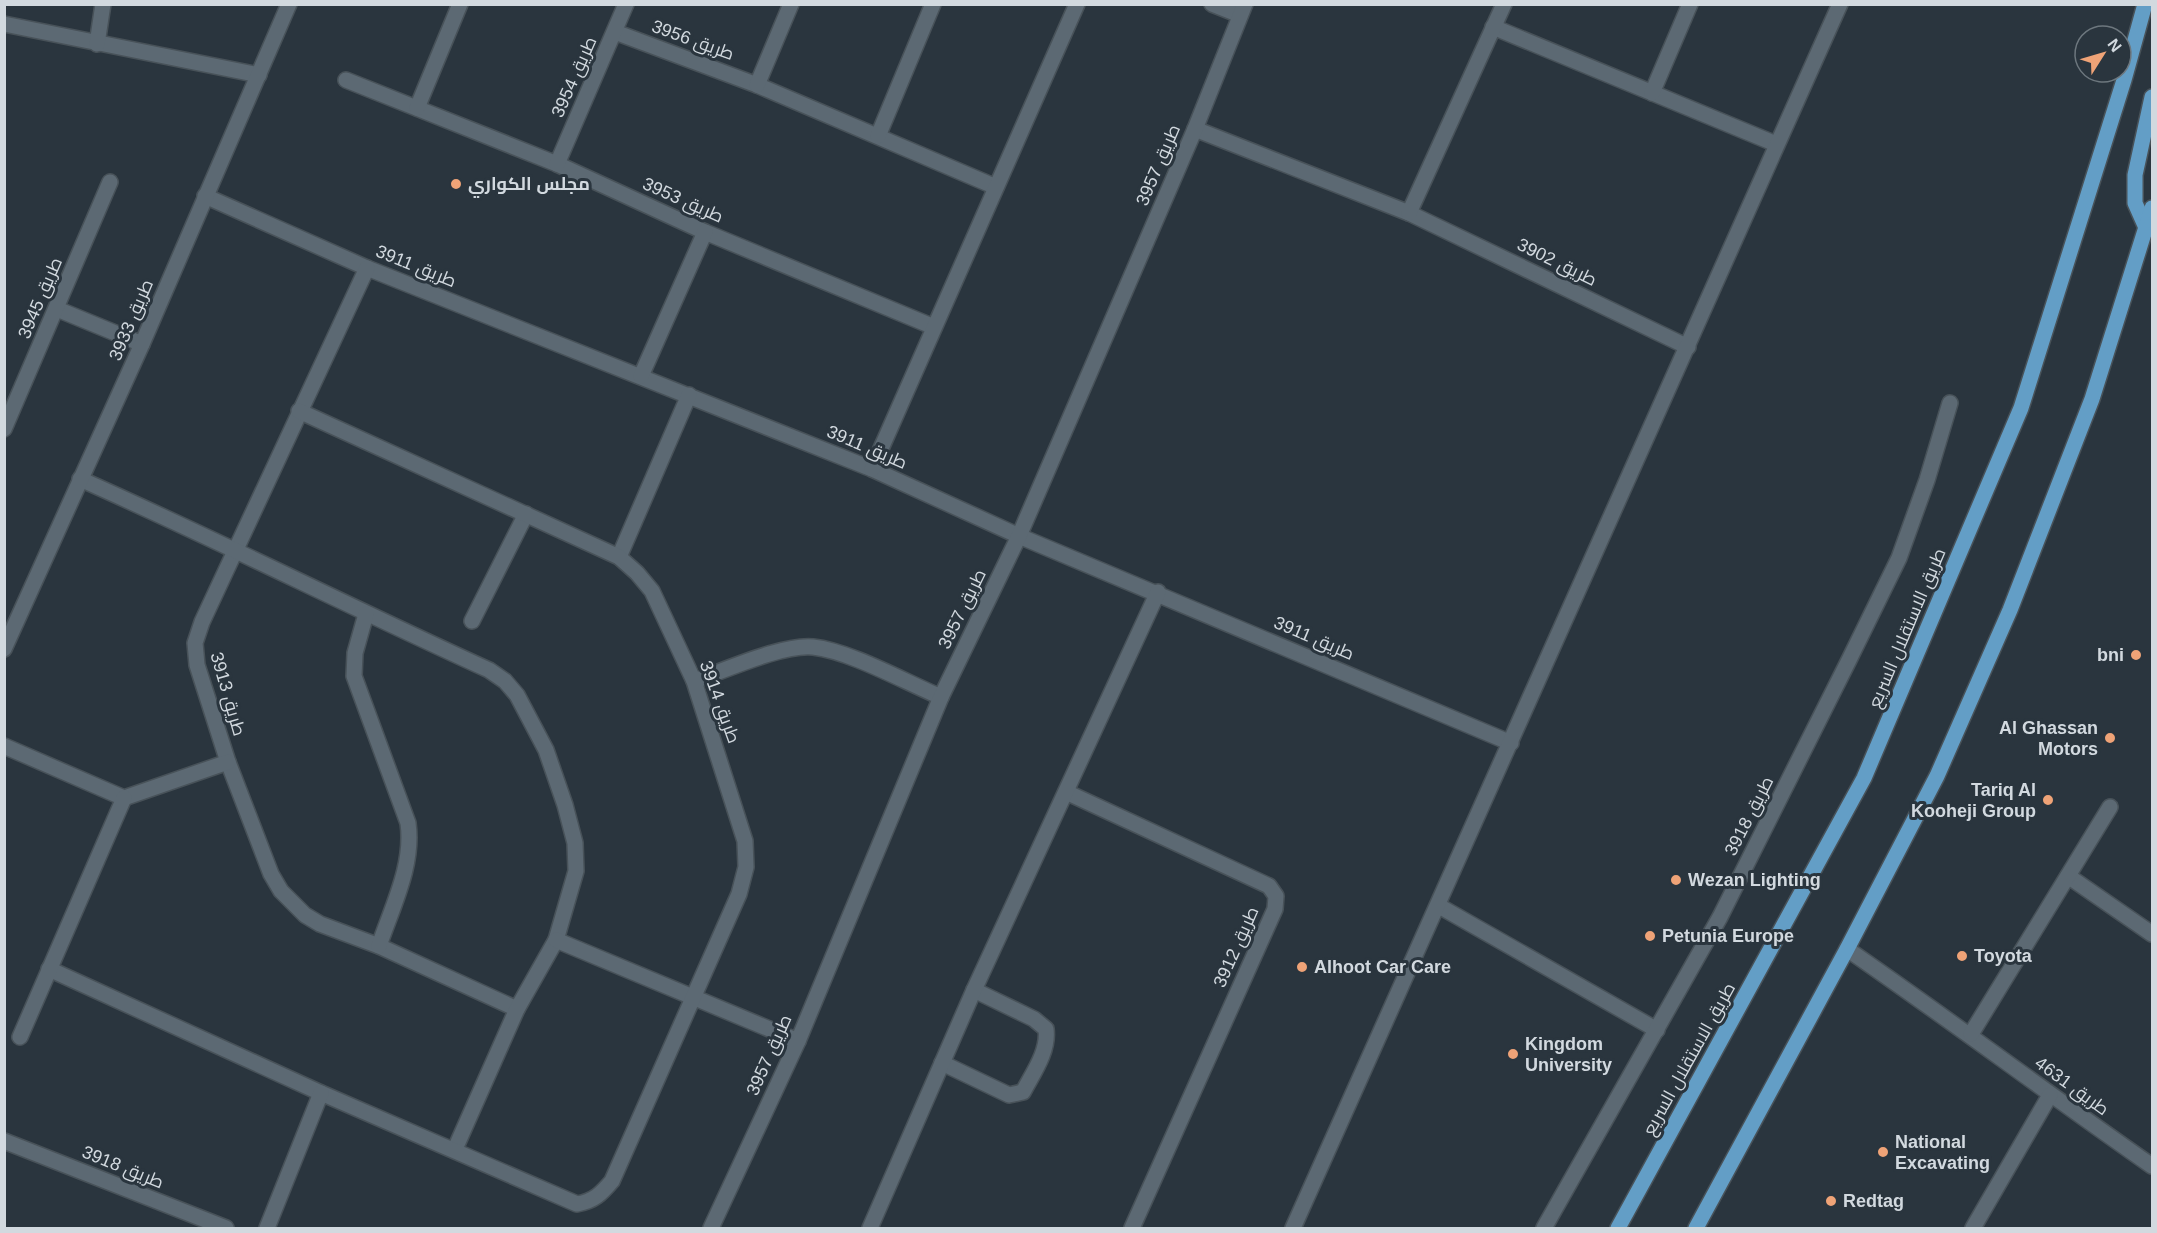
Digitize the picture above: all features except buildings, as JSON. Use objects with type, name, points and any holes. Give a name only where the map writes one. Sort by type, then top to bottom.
[{"type":"main road","name":"طريق الاستقلال السريع","points":[[1618,1228],[1864,778],[2021,408],[2124,80],[2145,4]]},
{"type":"main road","points":[[2147,230],[2135,202],[2135,175],[2152,97]]},
{"type":"main road","points":[[1696,1228],[1847,949],[1937,776],[2010,610],[2092,399],[2147,230],[2152,208]]},
{"type":"street","points":[[97,44],[102,4]]},
{"type":"street","name":"طريق 3933","points":[[4,649],[142,344],[289,4]]},
{"type":"street","points":[[417,108],[460,4]]},
{"type":"street","name":"طريق 3954","points":[[557,164],[626,4]]},
{"type":"street","points":[[757,85],[791,4]]},
{"type":"street","points":[[878,136],[933,4]]},
{"type":"street","points":[[872,469],[1077,4]]},
{"type":"street","points":[[1212,4],[1242,10]]},
{"type":"street","points":[[1409,213],[1503,4]]},
{"type":"street","points":[[1652,93],[1690,4]]},
{"type":"street","points":[[1293,1228],[1439,906],[1840,4]]},
{"type":"street","name":"طريق 3957","points":[[711,1228],[798,1041],[941,697],[1019,536],[1195,129],[1242,10]]},
{"type":"street","points":[[4,24],[259,75]]},
{"type":"street","points":[[1493,27],[1776,144]]},
{"type":"street","name":"طريق 3956","points":[[615,32],[757,85],[996,187]]},
{"type":"street","name":"طريق 3953","points":[[346,80],[557,164],[705,232],[934,327]]},
{"type":"street","name":"طريق 3902","points":[[1195,129],[1409,213],[1688,347]]},
{"type":"street","name":"طريق 3945","points":[[4,429],[110,182]]},
{"type":"street","name":"طريق 3911","points":[[205,196],[367,268],[872,469],[1019,536],[1158,592],[1511,743]]},
{"type":"street","points":[[641,376],[705,232]]},
{"type":"street","name":"طريق 3913","points":[[367,268],[202,622],[195,643],[197,665],[228,762],[267,866],[281,891],[305,915],[320,924],[379,946],[517,1009]]},
{"type":"street","points":[[57,309],[142,344]]},
{"type":"street","points":[[620,557],[689,395]]},
{"type":"street","name":"طريق 3918","points":[[1544,1228],[1720,917],[1899,558],[1927,480],[1950,403]]},
{"type":"street","name":"طريق 3914","points":[[299,411],[620,557],[638,573],[652,591],[694,681],[742,827],[747,854],[739,894],[612,1181],[599,1196],[590,1202],[577,1204],[454,1149]]},
{"type":"street","points":[[49,969],[321,1093],[454,1149],[517,1009],[556,940],[576,871],[575,843],[546,750],[527,713],[505,681],[489,670],[366,614],[235,548],[80,479]]},
{"type":"street","points":[[472,621],[526,514]]},
{"type":"street","points":[[870,1228],[974,990],[1158,592]]},
{"type":"street","points":[[366,614],[355,653],[354,676],[408,823],[409,834],[406,868],[379,946]]},
{"type":"street","points":[[694,681],[771,654],[811,647],[839,653],[941,697]]},
{"type":"street","points":[[4,746],[124,798],[228,762]]},
{"type":"street","name":"طريق 3912","points":[[1066,792],[1269,886],[1276,896],[1275,909],[1132,1228]]},
{"type":"street","points":[[20,1037],[124,798]]},
{"type":"street","points":[[1971,1034],[2110,807]]},
{"type":"street","points":[[2068,876],[2152,934]]},
{"type":"street","points":[[1439,906],[1657,1030]]},
{"type":"street","points":[[556,940],[798,1041]]},
{"type":"street","name":"طريق 4631","points":[[1847,949],[1971,1034],[2050,1095],[2152,1166]]},
{"type":"street","points":[[942,1063],[1009,1095],[1016,1095],[1023,1092],[1043,1053],[1047,1038],[1046,1029],[1034,1019],[974,990]]},
{"type":"street","points":[[267,1228],[321,1093]]},
{"type":"street","points":[[1974,1228],[2050,1095]]},
{"type":"street","name":"طريق 3918","points":[[4,1141],[226,1228]]},
{"type":"place","name":"مجلس الكواري","points":[[456,184]]},
{"type":"place","name":"bni","points":[[2136,655]]},
{"type":"place","name":"Al Ghassan Motors","points":[[2110,738]]},
{"type":"place","name":"Tariq Al Kooheji Group","points":[[2048,800]]},
{"type":"place","name":"Wezan Lighting","points":[[1676,880]]},
{"type":"place","name":"Petunia Europe","points":[[1650,936]]},
{"type":"place","name":"Toyota","points":[[1962,956]]},
{"type":"place","name":"Alhoot Car Care","points":[[1302,967]]},
{"type":"place","name":"Kingdom University","points":[[1513,1054]]},
{"type":"place","name":"National Excavating","points":[[1883,1152]]},
{"type":"place","name":"Redtag","points":[[1831,1201]]}]
